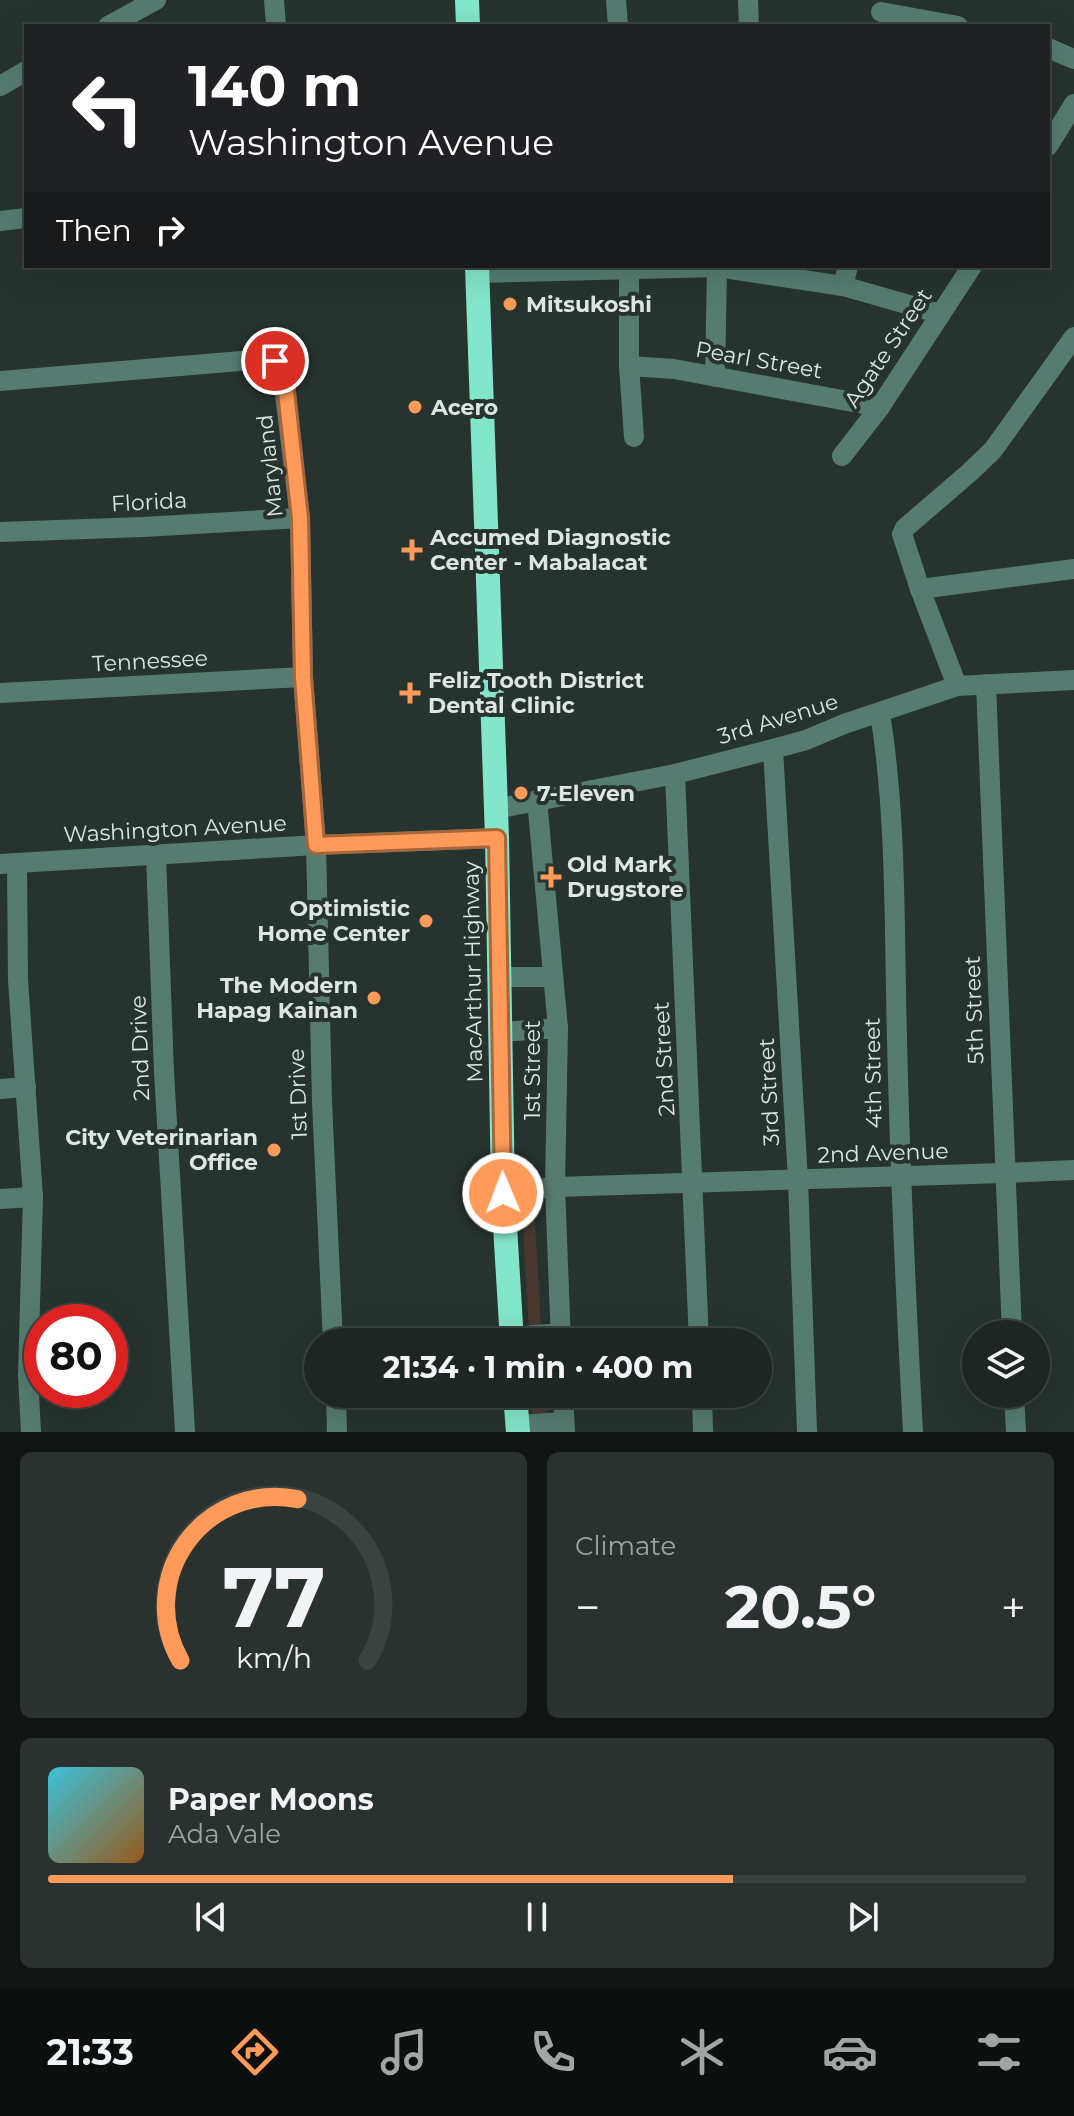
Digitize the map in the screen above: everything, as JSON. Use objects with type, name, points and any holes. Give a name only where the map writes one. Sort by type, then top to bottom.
[{"type":"highway","points":[[467,0],[468,24]]},
{"type":"highway","name":"MacArthur Highway","points":[[477,269],[497,838],[503,1193],[511,1328]]},
{"type":"highway","points":[[516,1408],[517,1429]]},
{"type":"street","points":[[112,24],[156,0]]},
{"type":"street","points":[[274,0],[276,24]]},
{"type":"street","points":[[616,0],[618,24]]},
{"type":"street","points":[[748,0],[749,24]]},
{"type":"street","points":[[881,13],[946,24]]},
{"type":"street","points":[[1050,49],[1074,59]]},
{"type":"street","points":[[0,86],[24,72]]},
{"type":"street","points":[[1050,143],[1074,104]]},
{"type":"street","points":[[0,221],[24,218]]},
{"type":"street","points":[[477,269],[629,268],[629,366],[634,437]]},
{"type":"street","points":[[715,377],[717,268]]},
{"type":"street","points":[[731,268],[846,276],[941,314]]},
{"type":"street","name":"Agate Street","points":[[842,456],[880,407],[971,268]]},
{"type":"street","points":[[957,686],[902,534],[993,450],[1074,337]]},
{"type":"street","name":"Maryland","points":[[0,381],[266,359],[275,361],[282,370],[300,518],[303,677],[316,845]]},
{"type":"street","name":"Pearl Street","points":[[629,366],[674,369],[880,407]]},
{"type":"street","name":"Florida","points":[[0,532],[300,518]]},
{"type":"street","points":[[920,589],[1074,569]]},
{"type":"street","name":"Tennessee","points":[[0,693],[303,677]]},
{"type":"street","name":"3rd Avenue","points":[[495,809],[675,774],[773,749],[957,686],[1074,680]]},
{"type":"street","name":"5th Street","points":[[986,684],[1011,1320]]},
{"type":"street","name":"4th Street","points":[[880,713],[887,755],[892,845],[900,1175],[913,1432]]},
{"type":"street","name":"3rd Street","points":[[773,749],[798,1180],[807,1432]]},
{"type":"street","name":"2nd Street","points":[[675,774],[698,1328]]},
{"type":"street","name":"1st Street","points":[[537,800],[558,1028],[555,1187],[561,1328]]},
{"type":"street","name":"Washington Avenue","points":[[9,863],[497,838]]},
{"type":"street","name":"1st Drive","points":[[316,845],[322,1101],[332,1328]]},
{"type":"street","name":"2nd Drive","points":[[156,855],[164,1072],[185,1432]]},
{"type":"street","points":[[9,863],[9,981],[26,1087],[33,1197],[28,1375],[31,1432]]},
{"type":"street","points":[[499,977],[552,977]]},
{"type":"street","points":[[500,1032],[558,1028]]},
{"type":"street","points":[[0,1089],[26,1087]]},
{"type":"street","name":"2nd Avenue","points":[[503,1193],[555,1187],[1074,1170]]},
{"type":"street","points":[[0,1199],[33,1197]]},
{"type":"street","points":[[336,1408],[337,1432]]},
{"type":"street","points":[[702,1408],[703,1432]]},
{"type":"street","points":[[1015,1408],[1016,1432]]},
{"type":"street","points":[[517,1429],[564,1427]]},
{"type":"shaded area","points":[[534,1206],[541,1328],[529,1328],[522,1207]]},
{"type":"shaded area","points":[[532,1408],[547,1408],[548,1416],[532,1417]]},
{"type":"place","name":"Mitsukoshi","points":[[510,304]]},
{"type":"place","name":"Acero","points":[[415,407]]},
{"type":"place","name":"Accumed Diagnostic Center - Mabalacat","points":[[412,550]]},
{"type":"place","name":"Feliz Tooth District Dental Clinic","points":[[410,693]]},
{"type":"place","name":"7-Eleven","points":[[521,793]]},
{"type":"place","name":"Old Mark Drugstore","points":[[551,877]]},
{"type":"place","name":"Optimistic Home Center","points":[[426,921]]},
{"type":"place","name":"The Modern Hapag Kainan","points":[[374,998]]},
{"type":"place","name":"City Veterinarian Office","points":[[274,1150]]},
{"type":"route","points":[[275,361],[282,370],[285,382],[300,518],[303,677],[316,845],[497,838],[503,1193]]}]
